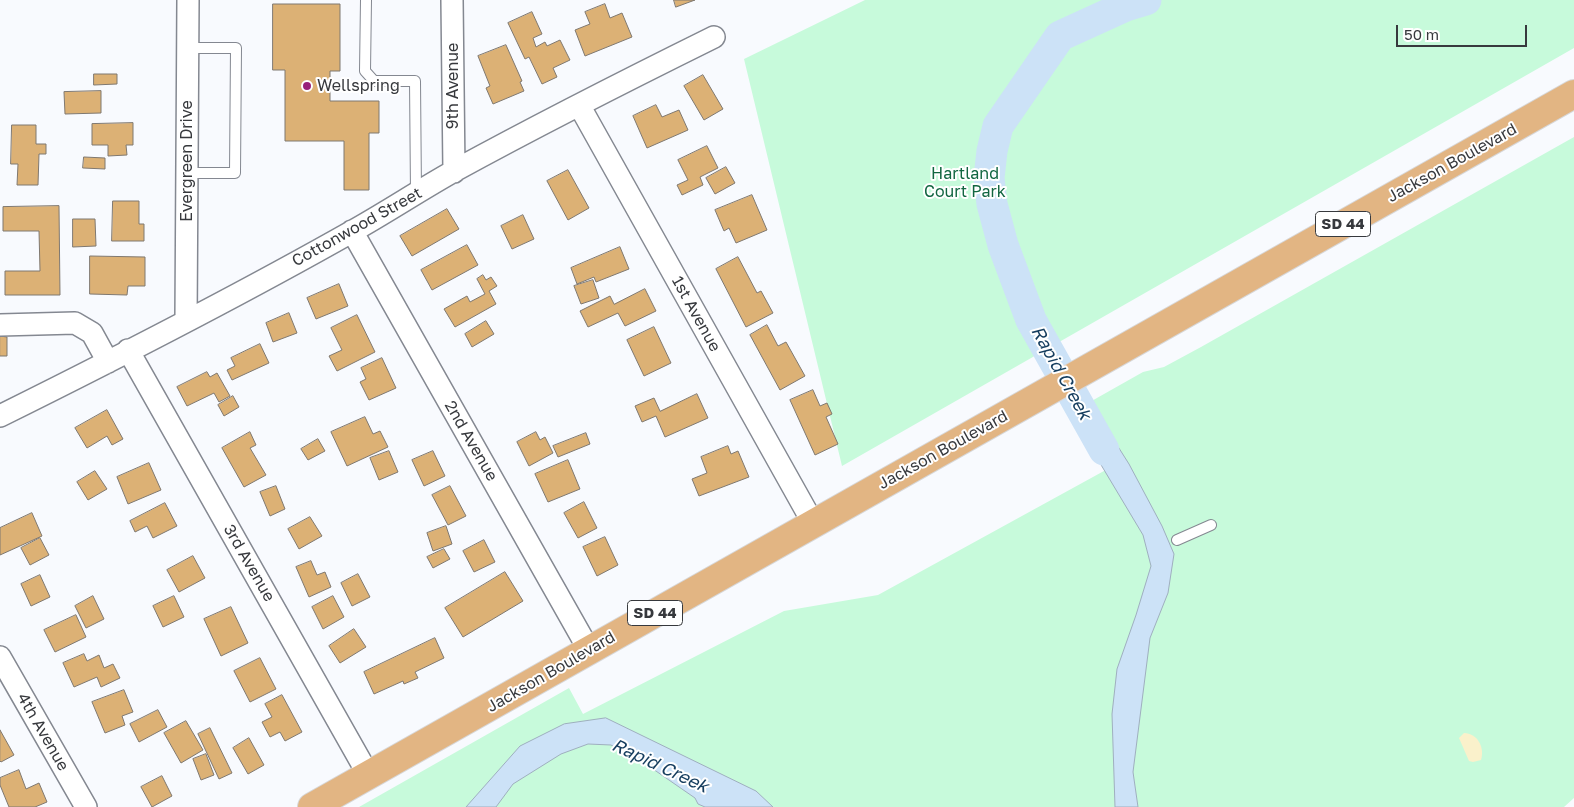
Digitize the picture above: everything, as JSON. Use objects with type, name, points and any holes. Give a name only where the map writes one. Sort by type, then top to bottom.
[{"type":"main road","name":"Jackson Boulevard","points":[[312,807],[370,776],[813,523],[1574,94]]},
{"type":"street","name":"Evergreen Drive","points":[[186,321],[188,0]]},
{"type":"street","name":"9th Avenue","points":[[452,0],[454,172]]},
{"type":"street","name":"Cottonwood Street","points":[[0,416],[186,321],[352,231],[454,172],[579,105],[714,37]]},
{"type":"street","name":"1st Avenue","points":[[579,105],[813,523]]},
{"type":"street","name":"2nd Avenue","points":[[352,231],[589,650]]},
{"type":"street","points":[[0,325],[75,323],[92,333],[108,362]]},
{"type":"street","name":"3rd Avenue","points":[[128,350],[370,776]]},
{"type":"street","name":"4th Avenue","points":[[0,657],[86,807]]},
{"type":"lane","points":[[366,0],[365,71],[374,81],[415,81],[416,194]]},
{"type":"lane","points":[[187,172],[235,173],[236,48],[188,48]]},
{"type":"lane","points":[[1177,540],[1211,525]]},
{"type":"green space","name":"Hartland Court Park","points":[[865,0],[1574,0],[1574,48],[842,466],[744,59]]},
{"type":"green space","points":[[1574,137],[1574,798],[1564,807],[359,807],[569,688],[583,714],[784,611],[878,595],[1113,466],[1081,407],[1143,372],[1164,367],[1201,347]]},
{"type":"sand","points":[[1464,733],[1473,735],[1479,742],[1482,750],[1481,760],[1469,761],[1459,738]]},
{"type":"water","points":[[1093,407],[1129,464],[1162,526],[1174,554],[1168,593],[1150,638],[1133,772],[1138,807],[1115,807],[1112,714],[1117,669],[1151,566],[1143,535],[1073,418]]},
{"type":"water","points":[[606,718],[756,791],[773,807],[705,807],[698,804],[695,798],[653,769],[611,745],[588,744],[561,754],[513,784],[496,807],[466,807],[520,746],[564,724]]},
{"type":"building","points":[[674,0],[695,0],[676,7]]},
{"type":"building","name":"Wellspring","points":[[273,4],[340,4],[340,71],[330,71],[330,101],[379,101],[379,133],[369,133],[369,190],[344,190],[344,141],[285,141],[285,70],[273,70]]},
{"type":"building","points":[[605,4],[610,18],[622,13],[632,37],[585,56],[575,30],[590,24],[585,12]]},
{"type":"building","points":[[532,12],[542,34],[533,38],[536,47],[545,42],[547,46],[560,40],[570,60],[553,68],[557,77],[542,84],[529,57],[525,59],[508,23]]},
{"type":"building","points":[[506,45],[522,81],[520,82],[524,91],[493,104],[486,88],[490,86],[478,56]]},
{"type":"building","points":[[94,74],[117,74],[117,84],[94,85]]},
{"type":"building","points":[[703,75],[723,109],[704,120],[684,86]]},
{"type":"building","points":[[101,91],[101,113],[65,114],[64,92]]},
{"type":"building","points":[[656,105],[662,117],[679,110],[688,130],[647,148],[633,116]]},
{"type":"building","points":[[133,123],[133,145],[126,145],[127,155],[108,156],[108,145],[92,145],[92,124]]},
{"type":"building","points":[[12,125],[36,125],[36,144],[46,144],[46,154],[39,154],[38,185],[17,185],[18,164],[11,164]]},
{"type":"building","points":[[707,146],[718,168],[700,177],[703,185],[682,195],[677,185],[688,180],[678,160]]},
{"type":"building","points":[[84,157],[105,158],[105,169],[83,168]]},
{"type":"building","points":[[726,167],[735,183],[715,194],[706,178]]},
{"type":"building","points":[[568,170],[589,208],[568,220],[547,181]]},
{"type":"building","points":[[752,195],[767,230],[736,243],[729,228],[724,231],[715,210]]},
{"type":"building","points":[[113,201],[139,201],[139,224],[144,224],[144,241],[112,241]]},
{"type":"building","points":[[59,206],[60,295],[5,295],[5,271],[40,271],[39,231],[3,231],[3,207]]},
{"type":"building","points":[[447,209],[459,229],[412,256],[400,236]]},
{"type":"building","points":[[523,215],[534,239],[512,249],[501,226]]},
{"type":"building","points":[[73,219],[95,219],[96,246],[73,247]]},
{"type":"building","points":[[467,245],[478,265],[432,290],[421,270]]},
{"type":"building","points":[[620,247],[629,269],[596,282],[594,277],[577,284],[571,268]]},
{"type":"building","points":[[90,256],[145,257],[145,286],[128,286],[127,295],[90,294]]},
{"type":"building","points":[[738,257],[757,293],[761,291],[773,313],[746,327],[716,269]]},
{"type":"building","points":[[483,275],[486,280],[491,277],[497,286],[489,291],[496,304],[455,327],[444,309],[467,296],[470,302],[485,294],[477,279]]},
{"type":"building","points":[[593,280],[599,298],[581,304],[574,286]]},
{"type":"building","points":[[339,284],[348,306],[316,319],[307,298]]},
{"type":"building","points":[[645,289],[656,311],[625,326],[618,313],[588,327],[580,311],[610,296],[614,304]]},
{"type":"building","points":[[289,313],[297,333],[273,342],[266,323]]},
{"type":"building","points":[[357,315],[375,352],[337,371],[329,356],[342,350],[331,328]]},
{"type":"building","points":[[486,321],[494,334],[472,347],[465,334]]},
{"type":"building","points":[[767,325],[778,346],[786,342],[805,376],[780,390],[750,335]]},
{"type":"building","points":[[654,327],[671,363],[644,376],[627,340]]},
{"type":"building","points":[[0,336],[7,337],[7,356],[0,356]]},
{"type":"building","points":[[260,344],[269,363],[232,380],[227,370],[235,366],[231,358]]},
{"type":"building","points":[[382,358],[396,388],[369,400],[360,382],[366,379],[361,368]]},
{"type":"building","points":[[207,372],[210,377],[217,373],[230,396],[219,402],[214,393],[187,406],[177,387]]},
{"type":"building","points":[[813,390],[820,406],[827,403],[832,414],[826,417],[838,444],[815,455],[790,400]]},
{"type":"building","points":[[697,394],[708,418],[665,437],[656,416],[642,422],[635,406],[654,398],[660,411]]},
{"type":"building","points":[[233,396],[239,407],[224,416],[218,405]]},
{"type":"building","points":[[107,410],[123,439],[112,445],[107,436],[87,448],[75,428]]},
{"type":"building","points":[[365,417],[373,434],[380,431],[388,447],[347,466],[331,432]]},
{"type":"building","points":[[250,432],[256,445],[250,448],[266,475],[244,487],[222,448]]},
{"type":"building","points":[[536,432],[540,440],[545,437],[553,453],[529,466],[517,442]]},
{"type":"building","points":[[586,433],[590,444],[558,457],[553,446]]},
{"type":"building","points":[[318,439],[325,451],[308,460],[301,449]]},
{"type":"building","points":[[728,446],[731,454],[738,451],[749,477],[699,496],[692,479],[707,473],[701,457]]},
{"type":"building","points":[[389,451],[398,472],[379,480],[370,458]]},
{"type":"building","points":[[433,451],[445,476],[424,486],[412,460]]},
{"type":"building","points":[[568,460],[580,489],[548,502],[535,474]]},
{"type":"building","points":[[149,463],[161,490],[128,504],[117,477]]},
{"type":"building","points":[[95,471],[107,489],[88,500],[77,482]]},
{"type":"building","points":[[276,486],[285,509],[270,516],[260,492]]},
{"type":"building","points":[[450,486],[466,516],[448,525],[432,495]]},
{"type":"building","points":[[584,502],[597,528],[578,538],[564,513]]},
{"type":"building","points":[[165,503],[177,526],[153,538],[147,526],[135,532],[130,521]]},
{"type":"building","points":[[32,513],[42,536],[0,555],[0,528]]},
{"type":"building","points":[[310,517],[322,536],[299,549],[288,529]]},
{"type":"building","points":[[446,526],[452,544],[433,551],[427,533]]},
{"type":"building","points":[[605,537],[618,565],[597,576],[583,547]]},
{"type":"building","points":[[40,538],[49,555],[30,565],[21,548]]},
{"type":"building","points":[[484,540],[495,562],[474,572],[463,551]]},
{"type":"building","points":[[444,549],[450,559],[433,568],[427,557]]},
{"type":"building","points":[[193,556],[205,578],[179,592],[167,570]]},
{"type":"building","points":[[311,561],[317,575],[325,572],[331,587],[309,597],[296,567]]},
{"type":"building","points":[[505,572],[523,601],[463,637],[445,608]]},
{"type":"building","points":[[358,574],[370,597],[352,606],[341,583]]},
{"type":"building","points":[[40,575],[50,597],[31,606],[21,584]]},
{"type":"building","points":[[93,596],[104,619],[86,628],[75,606]]},
{"type":"building","points":[[174,596],[184,617],[163,627],[153,606]]},
{"type":"building","points":[[333,596],[344,617],[323,629],[312,607]]},
{"type":"building","points":[[231,607],[248,643],[221,656],[204,619]]},
{"type":"building","points":[[76,615],[86,637],[55,652],[44,630]]},
{"type":"building","points":[[354,629],[366,647],[340,663],[329,646]]},
{"type":"building","points":[[435,638],[444,658],[415,672],[418,678],[404,684],[403,681],[374,694],[364,672]]},
{"type":"building","points":[[84,654],[87,661],[99,655],[104,668],[113,664],[120,678],[101,687],[97,677],[74,687],[63,663]]},
{"type":"building","points":[[260,658],[276,689],[250,702],[234,671]]},
{"type":"building","points":[[124,690],[133,712],[122,716],[125,725],[105,733],[92,702]]},
{"type":"building","points":[[282,695],[302,732],[285,741],[280,732],[270,737],[262,722],[272,717],[265,704]]},
{"type":"building","points":[[158,710],[167,727],[139,742],[130,724]]},
{"type":"building","points":[[186,721],[203,750],[181,763],[164,733]]},
{"type":"building","points":[[210,728],[232,773],[219,779],[198,734]]},
{"type":"building","points":[[0,730],[14,755],[1,762],[0,761]]},
{"type":"building","points":[[249,738],[264,765],[248,774],[233,748]]},
{"type":"building","points":[[206,754],[214,775],[201,780],[193,759]]},
{"type":"building","points":[[19,770],[26,789],[39,783],[47,802],[35,807],[9,807],[0,785],[0,778]]},
{"type":"building","points":[[162,776],[172,796],[152,807],[141,787]]},
{"type":"waterway","name":"Rapid Creek","points":[[1104,450],[1031,320],[1003,245],[992,204],[989,178],[992,151],[998,126],[1060,36],[1126,6],[1146,0]]},
{"type":"place","name":"Wellspring","points":[[307,86]]}]
